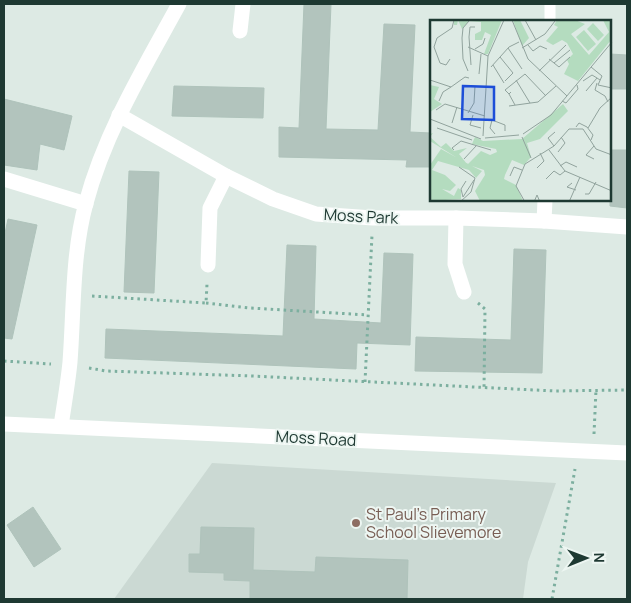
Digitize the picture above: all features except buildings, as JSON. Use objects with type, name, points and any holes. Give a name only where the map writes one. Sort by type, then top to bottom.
[{"type":"street","points":[[61,426],[70,365],[78,241],[86,204],[100,159],[119,115],[179,4]]},
{"type":"street","points":[[240,31],[243,4]]},
{"type":"street","name":"Moss Park","points":[[119,115],[226,176],[272,199],[316,214],[373,218],[544,221],[627,227]]},
{"type":"street","points":[[208,265],[210,208],[226,176]]},
{"type":"street","points":[[4,179],[86,204]]},
{"type":"street","points":[[544,221],[545,201]]},
{"type":"street","points":[[456,218],[455,264],[464,292]]},
{"type":"street","name":"Moss Road","points":[[4,424],[627,453]]},
{"type":"lane","points":[[550,4],[550,20]]},
{"type":"path","points":[[365,382],[373,218]]},
{"type":"path","points":[[206,303],[208,265]]},
{"type":"path","points":[[464,292],[485,309],[484,389]]},
{"type":"path","points":[[74,295],[368,315]]},
{"type":"path","points":[[4,361],[70,365],[106,371],[484,389],[554,391],[627,390]]},
{"type":"path","points":[[552,599],[586,451],[596,390]]},
{"type":"shaded area","name":"St Paul's Primary School Slievemore","points":[[212,463],[556,483],[528,562],[523,599],[114,599]]},
{"type":"place","name":"St Paul's Primary School Slievemore","points":[[356,523]]}]
